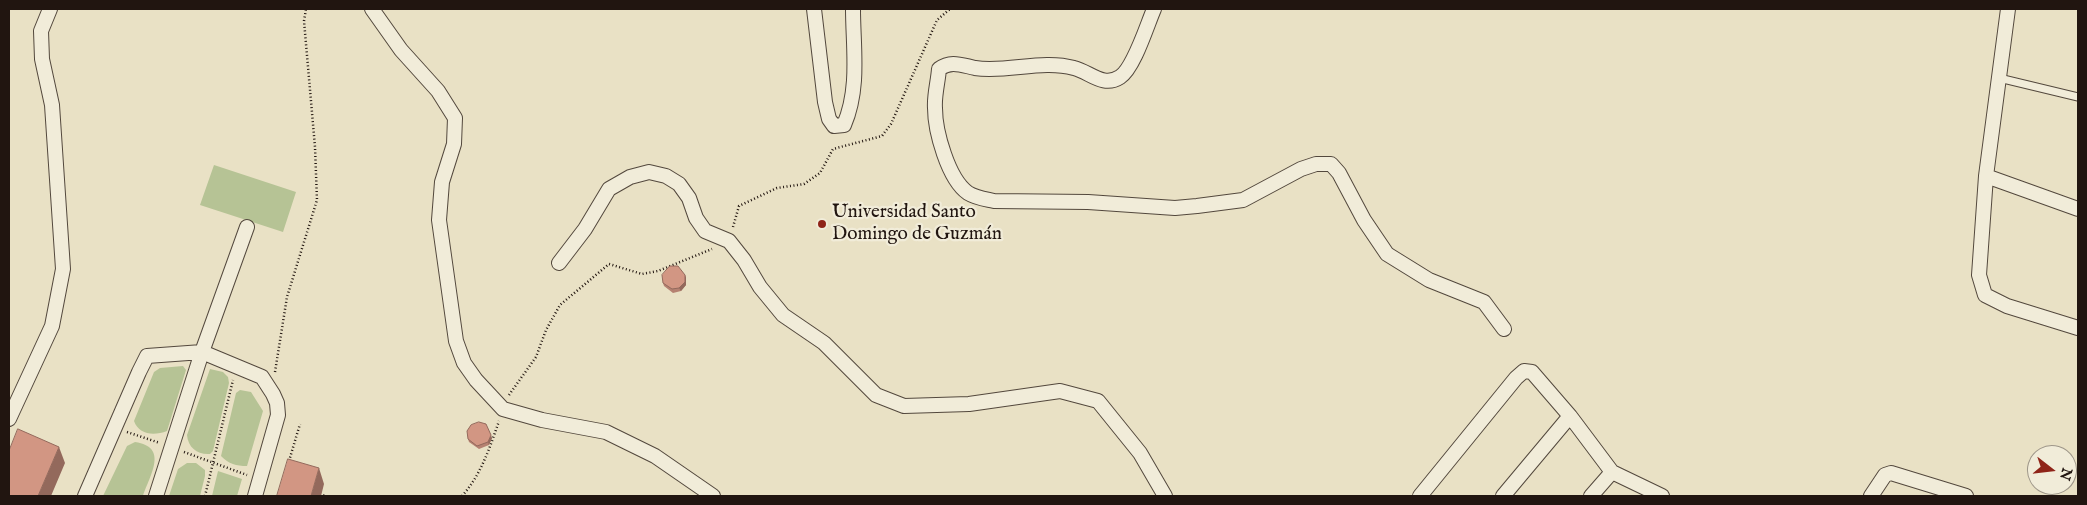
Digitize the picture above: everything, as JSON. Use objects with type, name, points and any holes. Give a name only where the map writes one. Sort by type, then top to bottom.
[{"type":"street","points":[[9,419],[52,326],[62,268],[52,105],[42,60],[41,31],[50,9]]},
{"type":"street","points":[[372,9],[401,50],[438,91],[455,118],[454,144],[442,182],[439,220],[456,341],[464,363],[503,409],[542,420],[606,432],[655,456],[713,496]]},
{"type":"street","points":[[814,9],[825,102],[829,119],[834,126],[844,125],[851,104],[854,62],[853,9]]},
{"type":"street","points":[[1154,9],[1130,64],[1121,77],[1107,82],[1076,68],[1060,66],[996,69],[946,64],[939,70],[935,108],[939,140],[955,179],[967,192],[980,198],[994,201],[1088,202],[1174,208],[1243,200],[1300,169],[1316,164],[1331,164],[1340,173],[1364,220],[1387,254],[1429,280],[1484,302],[1504,329]]},
{"type":"street","points":[[2008,9],[1986,176],[1979,275],[1985,295],[2007,306],[2078,328]]},
{"type":"street","points":[[560,263],[585,228],[609,189],[630,177],[649,172],[666,176],[679,184],[689,198],[696,218],[705,231],[729,241],[744,260],[760,287],[783,314],[824,343],[876,395],[904,406],[968,404],[1060,391],[1098,401],[1140,454],[1165,496]]},
{"type":"street","points":[[1986,176],[2078,209]]},
{"type":"street","points":[[156,496],[202,352],[247,226]]},
{"type":"street","points":[[85,496],[139,372],[148,356],[202,352],[262,377],[277,403],[278,415],[254,496]]},
{"type":"street","points":[[1420,496],[1516,378],[1524,372],[1532,372],[1570,416],[1612,472],[1662,496]]},
{"type":"street","points":[[1504,496],[1570,416]]},
{"type":"street","points":[[1591,496],[1612,472]]},
{"type":"street","points":[[1871,496],[1885,475],[1891,473],[1966,496]]},
{"type":"lane","points":[[1999,78],[2078,97]]},
{"type":"path","points":[[273,394],[277,355],[287,297],[317,200],[315,147],[304,21],[306,9]]},
{"type":"path","points":[[205,496],[236,366]]},
{"type":"path","points":[[287,469],[300,424]]},
{"type":"green space","points":[[214,165],[296,192],[283,232],[200,205]]},
{"type":"green space","points":[[183,366],[186,370],[167,431],[157,434],[143,432],[136,426],[134,421],[154,372],[160,368]]},
{"type":"green space","points":[[210,369],[223,372],[228,377],[229,383],[213,451],[210,454],[206,454],[194,450],[189,444],[187,435]]},
{"type":"green space","points":[[240,390],[251,392],[263,411],[247,466],[233,464],[221,456],[236,393]]},
{"type":"green space","points":[[135,442],[145,445],[152,450],[154,456],[153,471],[143,496],[103,496],[127,446]]},
{"type":"green space","points":[[187,463],[196,463],[205,470],[200,496],[169,496],[178,469]]},
{"type":"green space","points":[[218,471],[242,479],[237,496],[212,496]]},
{"type":"building","points":[[670,266],[678,266],[685,275],[685,282],[679,288],[672,289],[663,283],[662,275]]},
{"type":"building","points":[[479,422],[486,424],[491,435],[488,442],[477,446],[468,439],[467,431],[471,425]]},
{"type":"building","points":[[18,429],[59,447],[38,496],[9,496],[9,451]]},
{"type":"building","points":[[288,459],[319,468],[311,496],[277,496]]},
{"type":"place","name":"Universidad Santo Domingo de Guzmán","points":[[822,224]]}]
